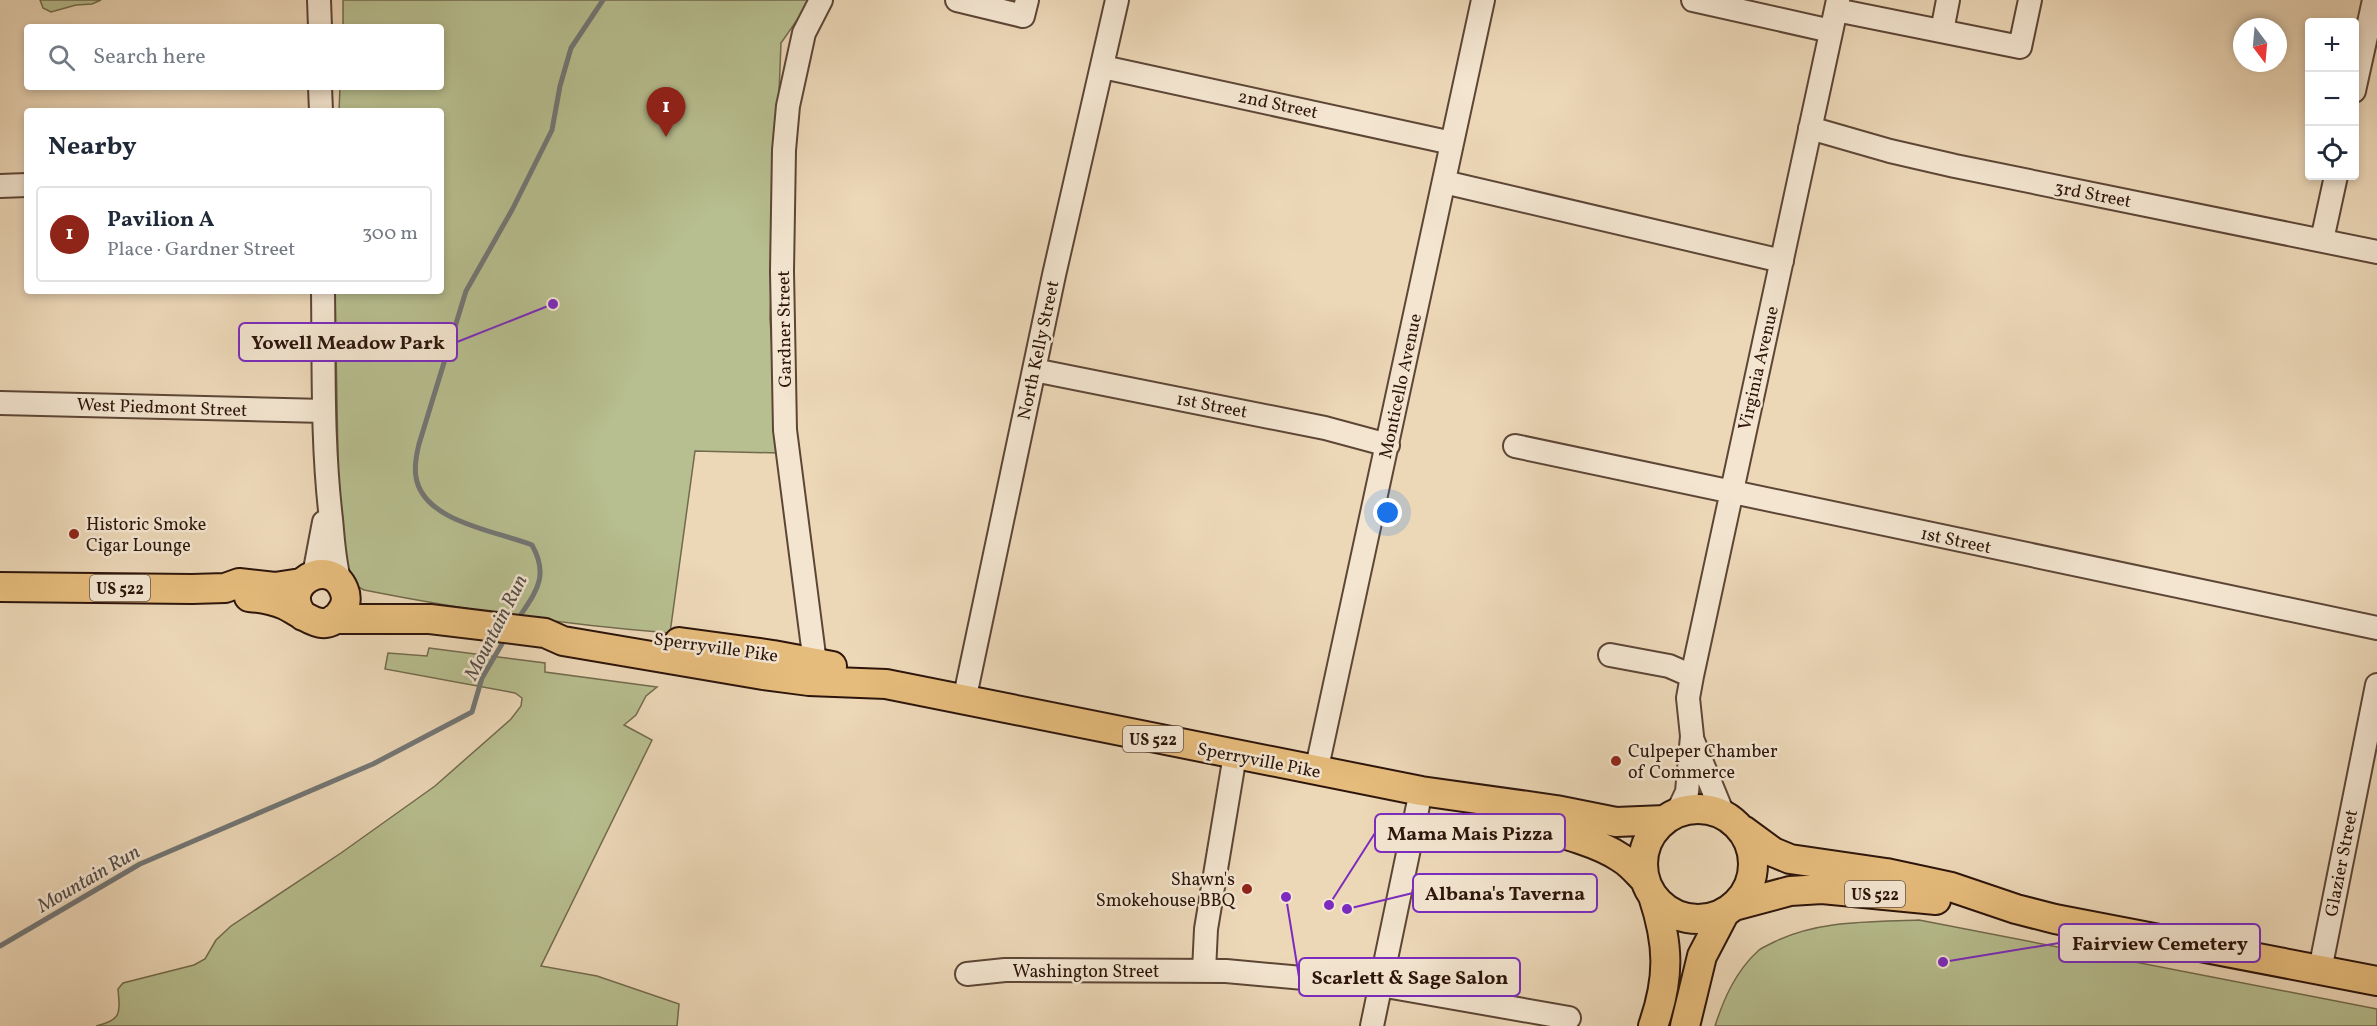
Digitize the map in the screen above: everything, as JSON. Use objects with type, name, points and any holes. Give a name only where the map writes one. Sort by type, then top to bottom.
[{"type":"main road","name":"Sperryville Pike","points":[[325,582],[353,597],[430,619]]},
{"type":"main road","name":"US 522","points":[[0,587],[225,588],[238,583],[275,587],[325,582]]},
{"type":"main road","points":[[303,616],[296,601],[297,591],[325,582],[345,606],[334,620]]},
{"type":"main road","name":"US 522","points":[[225,588],[246,597],[277,602],[318,623],[334,620]]},
{"type":"main road","name":"Sperryville Pike","points":[[334,620],[430,619],[545,633],[562,642],[763,675],[808,681],[886,684],[1316,772],[1420,791],[1556,810],[1616,822],[1671,816]]},
{"type":"main road","name":"Sperryville Pike","points":[[545,633],[559,625],[773,655],[856,670],[886,684]]},
{"type":"main road","name":"Sperryville Pike","points":[[1420,791],[1596,846],[1622,858],[1649,888]]},
{"type":"main road","name":"US 522","points":[[1671,816],[1694,808],[1709,809],[1733,822],[1773,852],[1790,860],[1886,873],[1951,887],[2016,909],[2092,926],[2377,981]]},
{"type":"main road","points":[[1653,1026],[1664,989],[1665,935],[1642,862],[1646,845],[1654,830],[1671,816]]},
{"type":"main road","points":[[1684,1026],[1702,956],[1730,909],[1745,894],[1752,878],[1754,861],[1751,845],[1733,822]]},
{"type":"main road","name":"US 522","points":[[1649,888],[1665,908],[1678,915],[1694,919],[1710,918],[1730,909],[1790,891],[1822,889],[2016,909]]},
{"type":"street","points":[[319,0],[320,24]]},
{"type":"street","name":"Gardner Street","points":[[815,663],[785,430],[782,271],[784,150],[788,106],[804,33],[821,0]]},
{"type":"street","points":[[957,0],[1023,16],[1027,0]]},
{"type":"street","name":"North Kelly Street","points":[[964,701],[1054,275],[1117,0]]},
{"type":"street","name":"Monticello Avenue","points":[[1316,772],[1483,0]]},
{"type":"street","points":[[1693,0],[1835,14],[1942,31],[2020,47],[2030,0]]},
{"type":"street","points":[[1942,31],[1948,0]]},
{"type":"street","points":[[2359,72],[2374,0]]},
{"type":"street","name":"Virginia Avenue","points":[[1671,816],[1687,792],[1692,736],[1688,698],[1692,676],[1835,14]]},
{"type":"street","name":"2nd Street","points":[[1103,67],[1452,143]]},
{"type":"street","points":[[320,90],[321,108]]},
{"type":"street","name":"3rd Street","points":[[1810,128],[1890,151],[1955,166],[2377,252]]},
{"type":"street","points":[[2322,240],[2335,180]]},
{"type":"street","points":[[1444,182],[1782,261]]},
{"type":"street","points":[[0,186],[24,185]]},
{"type":"street","points":[[323,294],[324,411],[328,491],[336,569],[325,582]]},
{"type":"street","name":"1st Street","points":[[1034,370],[1325,428],[1388,445]]},
{"type":"street","name":"West Piedmont Street","points":[[0,403],[324,411]]},
{"type":"street","name":"1st Street","points":[[1525,448],[2377,628]]},
{"type":"street","points":[[1610,655],[1669,666],[1692,676]]},
{"type":"street","name":"Glazier Street","points":[[2320,970],[2377,685]]},
{"type":"street","name":"Virginia Avenue","points":[[1692,736],[1733,822]]},
{"type":"street","points":[[1204,971],[1206,929],[1235,755]]},
{"type":"street","points":[[1372,1026],[1420,791]]},
{"type":"street","name":"Washington Street","points":[[967,974],[1005,970],[1204,971],[1380,985],[1569,1018]]},
{"type":"green space","points":[[40,0],[101,0],[51,12],[43,8]]},
{"type":"green space","points":[[343,0],[811,0],[781,43],[770,318],[779,453],[695,451],[670,633],[554,621],[364,590],[349,582],[340,570],[335,294],[444,294],[444,108],[339,108],[340,90],[444,90],[444,24],[343,24]]},
{"type":"green space","points":[[429,648],[545,663],[545,672],[657,687],[646,696],[636,715],[624,725],[652,740],[541,966],[597,976],[679,1004],[677,1026],[96,1026],[111,1021],[118,1014],[118,989],[123,983],[194,965],[205,959],[216,940],[231,926],[341,853],[435,786],[511,719],[521,706],[522,698],[515,693],[385,669],[388,653],[427,656]]},
{"type":"green space","points":[[1919,920],[2377,1009],[2377,1026],[1715,1026],[1722,1005],[1737,976],[1750,959],[1764,947],[1791,935],[1827,926]]},
{"type":"waterway","name":"Mountain Run","points":[[518,619],[535,593],[540,576],[540,566],[532,545],[464,523],[432,505],[422,492],[416,477],[416,461],[419,444],[466,291],[512,210],[552,130],[560,86],[571,48],[603,0]]},
{"type":"waterway","name":"Mountain Run","points":[[0,946],[140,864],[373,764],[472,712],[482,678],[506,637]]},
{"type":"place","name":"Pavilion A","points":[[666,137]]},
{"type":"place","name":"Yowell Meadow Park","points":[[553,304]]},
{"type":"place","name":"Historic Smoke Cigar Lounge","points":[[74,534]]},
{"type":"place","name":"Culpeper Chamber of Commerce","points":[[1616,761]]},
{"type":"place","name":"Shawn's Smokehouse BBQ","points":[[1247,889]]},
{"type":"place","name":"Scarlett & Sage Salon","points":[[1286,897]]},
{"type":"place","name":"Mama Mais Pizza","points":[[1329,905]]},
{"type":"place","name":"Albana's Taverna","points":[[1347,909]]},
{"type":"place","name":"Fairview Cemetery","points":[[1943,962]]}]
